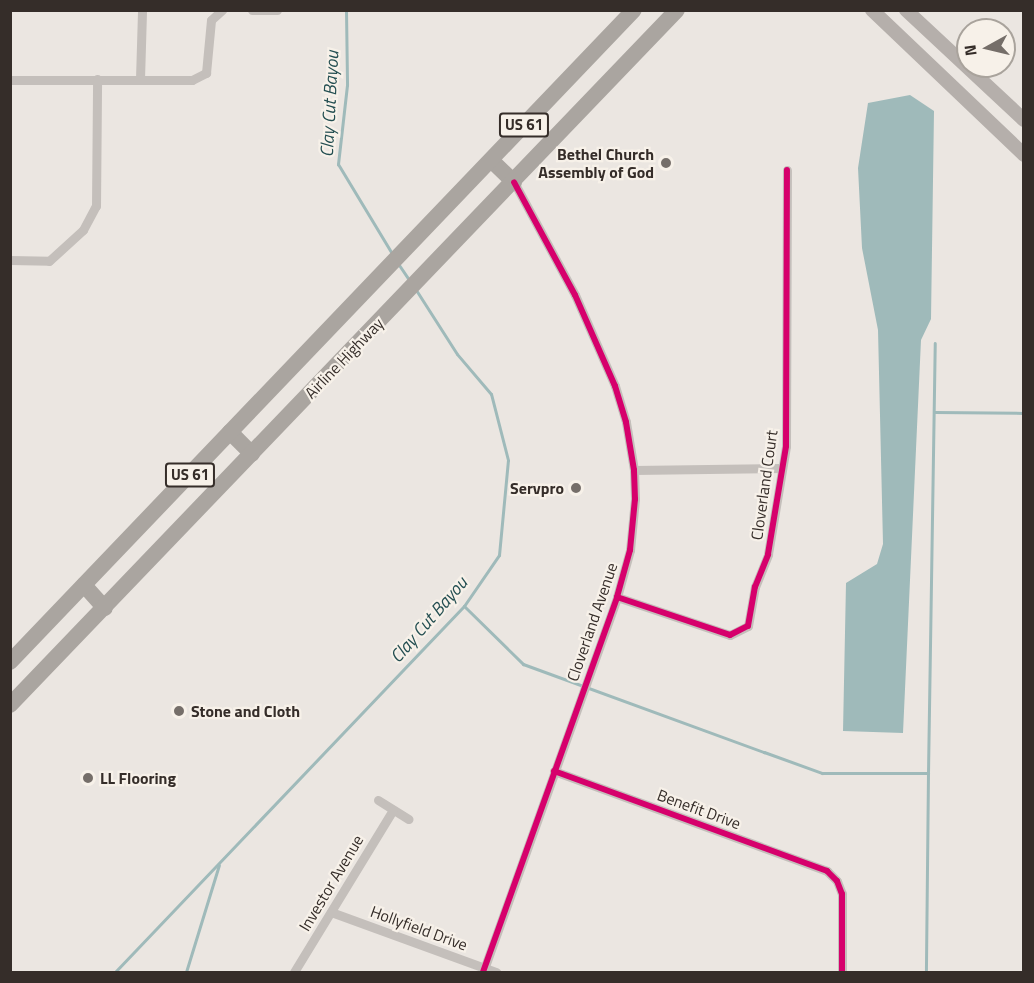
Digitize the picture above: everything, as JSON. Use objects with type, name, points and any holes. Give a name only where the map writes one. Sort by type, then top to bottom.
[{"type":"highway","name":"Airline Highway","points":[[10,662],[634,10]]},
{"type":"highway","name":"Airline Highway","points":[[10,705],[677,10]]},
{"type":"highway","points":[[491,160],[514,182]]},
{"type":"highway","points":[[230,432],[252,454]]},
{"type":"highway","points":[[84,585],[105,608]]},
{"type":"street","points":[[140,79],[142,10]]},
{"type":"street","points":[[10,80],[192,80],[206,73],[211,20],[222,10]]},
{"type":"street","points":[[252,10],[277,10]]},
{"type":"street","points":[[872,10],[1023,155]]},
{"type":"street","points":[[906,10],[1023,120]]},
{"type":"street","points":[[922,58],[938,41]]},
{"type":"street","points":[[10,260],[49,261],[83,230],[96,206],[97,79]]},
{"type":"street","points":[[1011,142],[1023,128]]},
{"type":"street","name":"Cloverland Court","points":[[617,597],[730,635],[748,626],[755,587],[768,554],[786,446],[787,170]]},
{"type":"street","name":"Cloverland Avenue","points":[[484,970],[617,597],[625,573],[633,525],[634,470],[626,422],[615,386],[575,295],[514,182]]},
{"type":"street","points":[[634,470],[782,468]]},
{"type":"street","name":"Benefit Drive","points":[[554,771],[821,867],[833,875],[842,894],[842,972]]},
{"type":"street","points":[[378,800],[408,819]]},
{"type":"street","name":"Investor Avenue","points":[[294,972],[393,810]]},
{"type":"street","name":"Hollyfield Drive","points":[[331,912],[484,970],[496,972]]},
{"type":"water","points":[[910,95],[934,111],[931,319],[921,340],[903,733],[843,731],[846,583],[877,564],[883,544],[878,330],[862,248],[858,168],[868,103]]},
{"type":"waterway","name":"Clay Cut Bayou","points":[[346,10],[347,85],[338,164],[393,255]]},
{"type":"waterway","name":"Clay Cut Bayou","points":[[399,265],[409,280]]},
{"type":"waterway","name":"Clay Cut Bayou","points":[[115,972],[464,606],[499,555],[508,460],[491,394],[457,354],[416,290]]},
{"type":"waterway","points":[[928,773],[935,343]]},
{"type":"waterway","points":[[935,412],[1024,413]]},
{"type":"waterway","points":[[464,606],[523,664],[822,773],[928,773],[926,972]]},
{"type":"waterway","points":[[186,972],[219,865]]},
{"type":"cycle path","points":[[617,597],[730,635],[748,626],[755,587],[768,554],[786,446],[787,170]]},
{"type":"cycle path","points":[[483,972],[617,597],[630,550],[635,499],[634,470],[626,422],[615,386],[575,295],[514,182]]},
{"type":"cycle path","points":[[554,771],[827,871],[837,881],[842,894],[842,972]]},
{"type":"place","name":"Bethel Church Assembly of God","points":[[666,163]]},
{"type":"place","name":"Servpro","points":[[576,488]]},
{"type":"place","name":"Stone and Cloth","points":[[179,711]]},
{"type":"place","name":"LL Flooring","points":[[88,778]]}]
